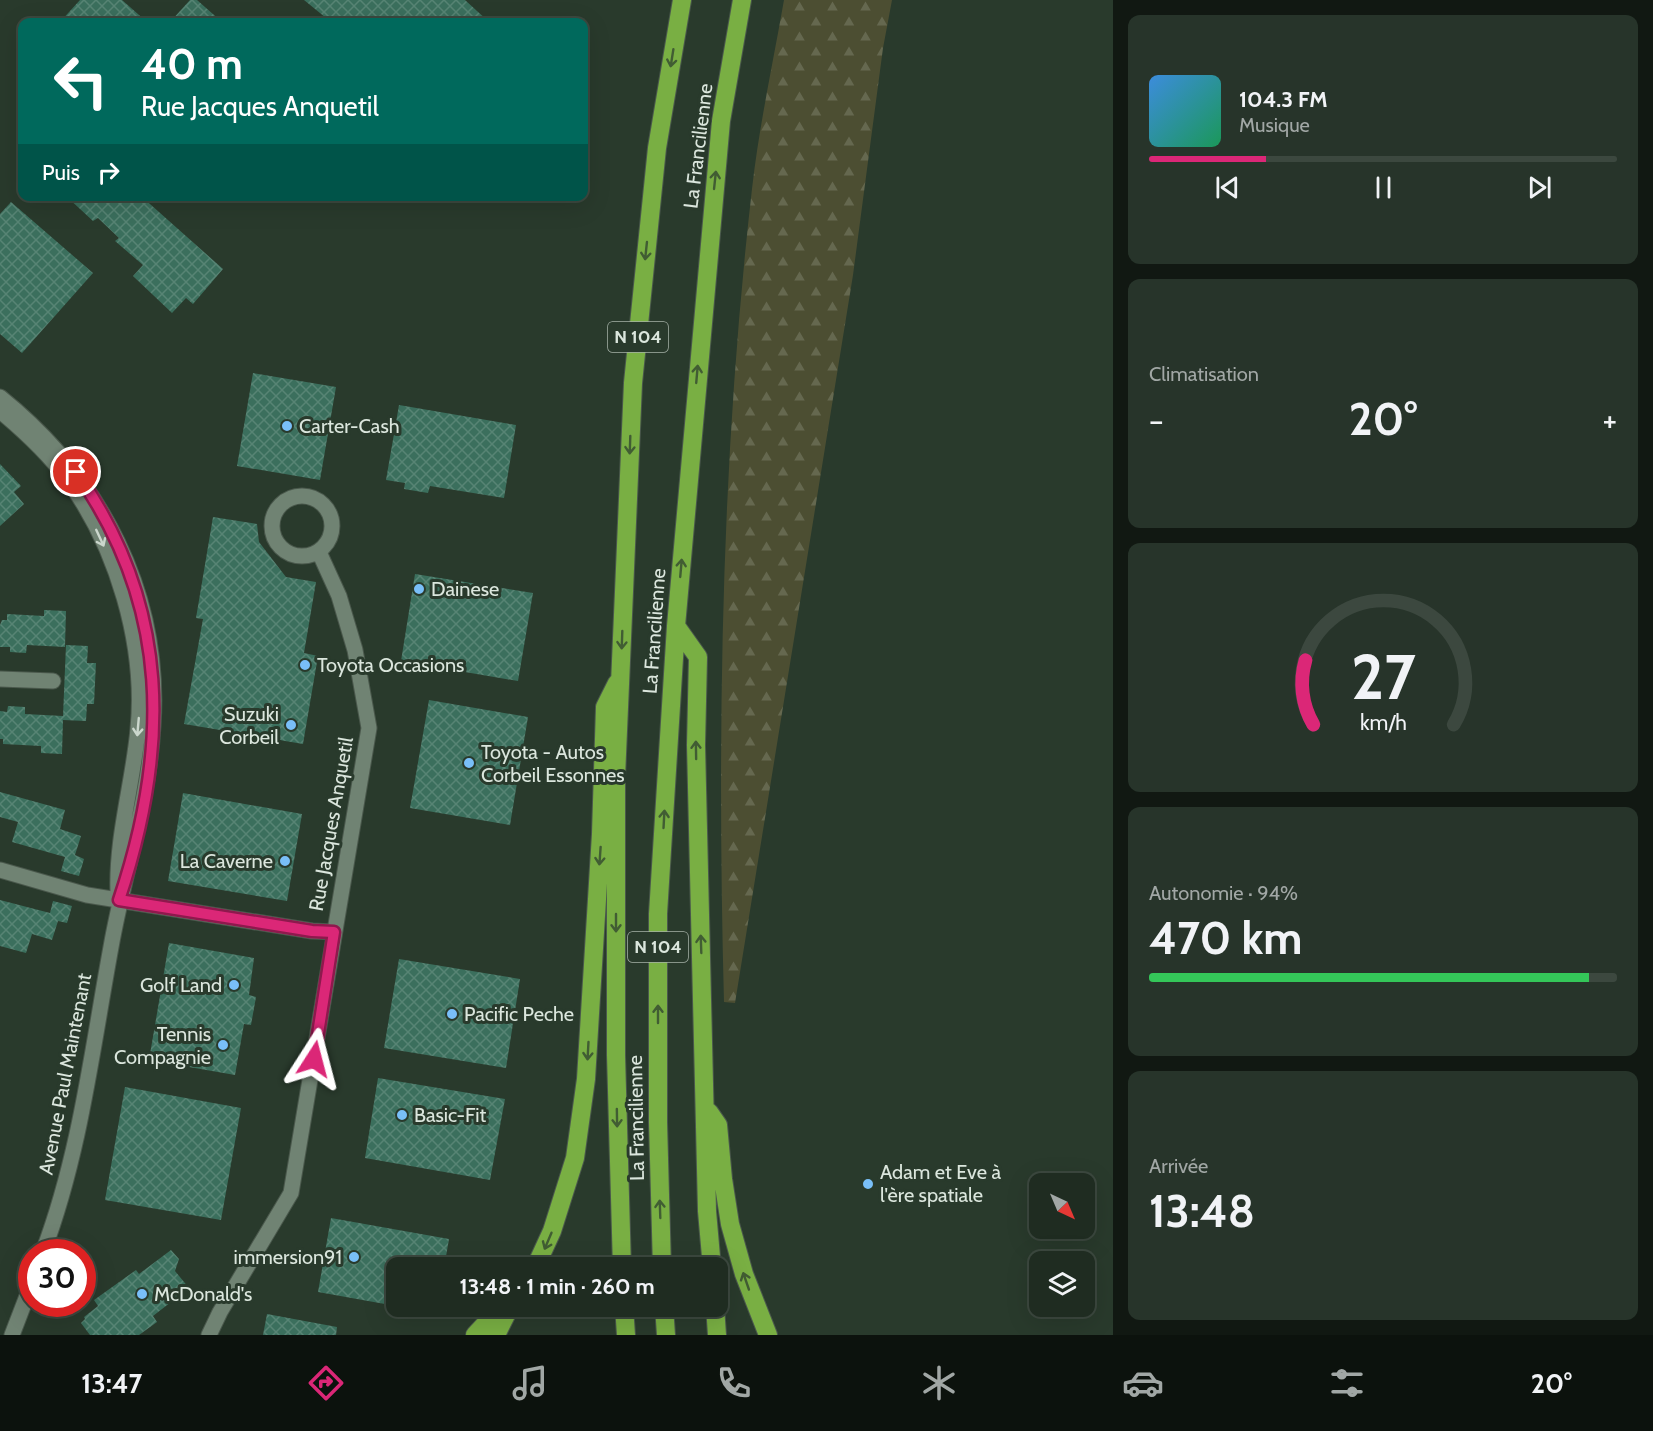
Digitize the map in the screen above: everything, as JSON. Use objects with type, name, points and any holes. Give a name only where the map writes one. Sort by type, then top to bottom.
[{"type":"highway","name":"La Francilienne","points":[[622,1257],[616,1055],[616,777],[633,383],[657,148],[682,0]]},
{"type":"highway","name":"La Francilienne","points":[[662,1257],[658,1122],[658,914],[676,627],[721,121],[742,0]]},
{"type":"highway","points":[[676,627],[698,657],[696,745],[707,1211],[711,1257]]},
{"type":"highway","points":[[540,1257],[564,1196],[575,1158],[582,1113],[601,834],[605,707],[621,676]]},
{"type":"highway","points":[[706,1108],[718,1125],[730,1224],[744,1274],[768,1335]]},
{"type":"highway","points":[[475,1335],[494,1317]]},
{"type":"highway","points":[[496,1335],[505,1317]]},
{"type":"highway","points":[[625,1317],[626,1335]]},
{"type":"highway","points":[[665,1317],[666,1335]]},
{"type":"highway","points":[[716,1317],[717,1335]]},
{"type":"street","name":"Avenue Paul Maintenant","points":[[0,397],[54,446],[96,499],[121,548],[141,601],[152,662],[153,726],[143,804],[130,867],[119,900],[79,1127],[65,1185],[47,1239]]},
{"type":"street","name":"Avenue Paul Maintenant","points":[[0,411],[44,452],[84,505],[107,554],[126,606],[138,665],[140,697],[134,766],[117,865],[119,900]]},
{"type":"street","points":[[296,496],[308,496],[319,501],[327,509],[333,528],[330,538],[319,552],[308,556],[296,556],[286,552],[277,543],[272,532],[272,521],[277,509],[285,501],[296,496]]},
{"type":"street","name":"Rue Jacques Anquetil","points":[[209,1335],[220,1312],[291,1193],[369,728],[355,650],[339,596],[319,552]]},
{"type":"street","points":[[0,679],[53,681]]},
{"type":"street","name":"Rue Jacques Anquetil","points":[[0,870],[87,895],[312,931],[334,932]]},
{"type":"street","points":[[12,1335],[19,1317]]},
{"type":"green space","points":[[784,0],[892,0],[883,48],[853,275],[735,1003],[724,1002],[722,900],[722,697],[728,493],[742,290],[752,189],[762,118]]},
{"type":"building","points":[[80,0],[122,0],[142,18],[64,18]]},
{"type":"building","points":[[190,0],[197,0],[217,18],[174,18]]},
{"type":"building","points":[[304,0],[465,0],[485,18],[326,18]]},
{"type":"building","points":[[71,201],[147,201],[223,269],[193,304],[186,298],[172,313],[133,276],[143,265],[115,241],[119,238],[98,218],[93,221]]},
{"type":"building","points":[[11,202],[93,273],[22,353],[0,334],[0,214]]},
{"type":"building","name":"Carter-Cash","points":[[253,373],[336,387],[320,480],[237,466]]},
{"type":"building","points":[[399,405],[516,425],[504,498],[430,486],[428,493],[404,489],[405,483],[386,480]]},
{"type":"building","points":[[0,464],[21,486],[14,492],[24,504],[0,526]]},
{"type":"building","points":[[213,517],[257,524],[259,542],[286,577],[316,582],[304,653],[318,656],[303,744],[184,724],[203,619],[196,618]]},
{"type":"building","points":[[415,574],[533,593],[518,681],[401,661]]},
{"type":"building","points":[[44,610],[66,611],[65,647],[27,645],[26,653],[10,652],[10,647],[0,647],[0,625],[2,620],[7,620],[7,614],[44,616]]},
{"type":"building","points":[[66,645],[88,646],[87,663],[96,663],[94,704],[87,704],[86,721],[63,720],[62,754],[41,753],[41,746],[3,744],[3,739],[0,739],[0,711],[7,712],[8,706],[25,707],[25,714],[63,716]]},
{"type":"building","name":"Toyota - Autos Corbeil Essonnes","points":[[429,700],[528,717],[510,825],[410,808]]},
{"type":"building","points":[[0,792],[65,810],[60,829],[81,836],[75,855],[84,859],[79,876],[61,871],[65,857],[12,842],[18,822],[0,817]]},
{"type":"building","points":[[183,793],[302,814],[287,901],[168,881]]},
{"type":"building","points":[[0,900],[50,913],[53,901],[72,906],[67,923],[58,921],[52,940],[32,934],[26,953],[0,946]]},
{"type":"building","points":[[169,943],[254,958],[249,995],[256,997],[251,1025],[244,1024],[235,1075],[149,1060]]},
{"type":"building","name":"Pacific Peche","points":[[399,959],[520,979],[506,1068],[384,1048]]},
{"type":"building","points":[[378,1078],[505,1099],[490,1180],[365,1158]]},
{"type":"building","points":[[125,1087],[241,1108],[221,1220],[105,1200]]},
{"type":"building","points":[[331,1218],[449,1239],[446,1257],[386,1257],[386,1304],[318,1292]]},
{"type":"building","name":"McDonald's","points":[[171,1250],[179,1259],[175,1271],[189,1288],[153,1316],[157,1322],[139,1335],[90,1335],[81,1323],[84,1317],[96,1317],[98,1306],[96,1299],[136,1270],[139,1274]]},
{"type":"building","points":[[267,1314],[337,1327],[336,1335],[263,1335]]},
{"type":"place","name":"Carter-Cash","points":[[287,426]]},
{"type":"place","name":"Dainese","points":[[419,589]]},
{"type":"place","name":"Toyota Occasions","points":[[305,665]]},
{"type":"place","name":"Suzuki Corbeil","points":[[291,725]]},
{"type":"place","name":"Toyota - Autos Corbeil Essonnes","points":[[469,763]]},
{"type":"place","name":"La Caverne","points":[[285,861]]},
{"type":"place","name":"Golf Land","points":[[234,985]]},
{"type":"place","name":"Pacific Peche","points":[[452,1014]]},
{"type":"place","name":"Tennis Compagnie","points":[[223,1045]]},
{"type":"place","name":"Basic-Fit","points":[[402,1115]]},
{"type":"place","name":"Adam et Eve à l'ère spatiale","points":[[868,1184]]},
{"type":"place","name":"immersion91","points":[[354,1257]]},
{"type":"place","name":"McDonald's","points":[[142,1294]]},
{"type":"route","points":[[76,472],[96,499],[121,548],[141,601],[152,662],[154,693],[149,763],[130,867],[119,900],[312,931],[334,932],[314,1059]]}]
